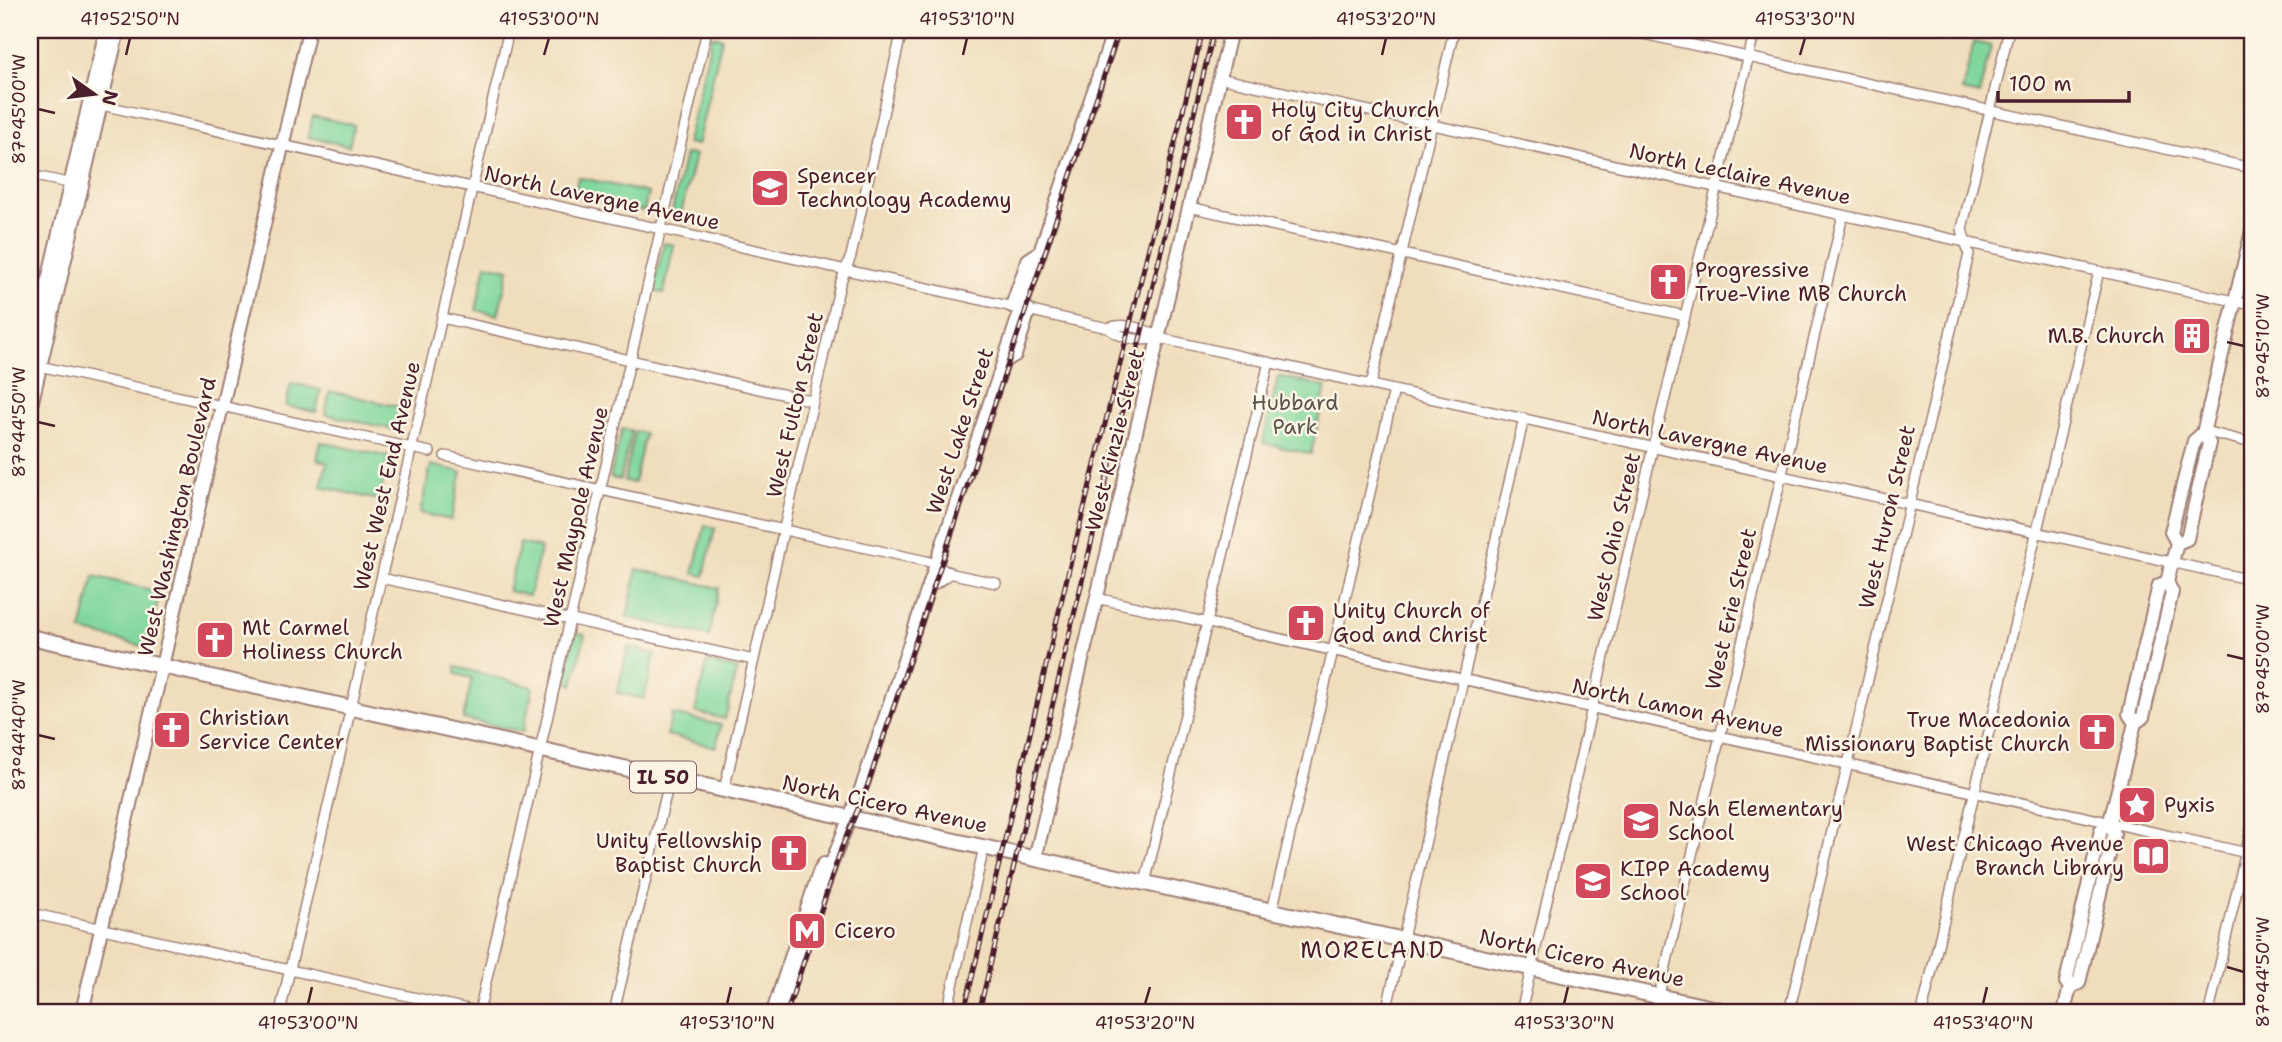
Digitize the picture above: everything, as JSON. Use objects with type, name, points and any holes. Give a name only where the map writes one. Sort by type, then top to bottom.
[{"type":"main road","points":[[95,104],[106,30]]},
{"type":"main road","points":[[30,410],[33,363],[95,104],[118,30]]},
{"type":"main road","name":"West Washington Boulevard","points":[[82,1012],[309,30]]},
{"type":"main road","name":"West Lake Street","points":[[790,1012],[844,851],[863,784],[1114,30]]},
{"type":"main road","name":"West Kinzie Street","points":[[1035,859],[1231,30]]},
{"type":"main road","points":[[2241,30],[2252,32]]},
{"type":"main road","points":[[2064,1012],[2070,987],[2066,982],[2101,830],[2110,821],[2134,723],[2143,717],[2161,642],[2172,592],[2167,582],[2177,543],[2171,532],[2194,441],[2203,432],[2252,231]]},
{"type":"main road","points":[[1004,361],[1015,355],[1028,260],[1040,251]]},
{"type":"main road","points":[[929,586],[948,573]]},
{"type":"main road","name":"North Cicero Avenue","points":[[30,637],[1730,1012]]},
{"type":"main road","name":"West Lake Street","points":[[773,1012],[820,870],[853,818]]},
{"type":"main road","name":"West Lake Street","points":[[781,1012],[838,843]]},
{"type":"street","name":"West West End Avenue","points":[[280,1012],[509,30]]},
{"type":"street","name":"West Maypole Avenue","points":[[479,1012],[707,30]]},
{"type":"street","name":"West Fulton Street","points":[[724,790],[902,30]]},
{"type":"street","points":[[1371,385],[1454,30]]},
{"type":"street","points":[[1625,30],[2252,168]]},
{"type":"street","name":"West Ohio Street","points":[[1521,1012],[1755,30]]},
{"type":"street","name":"West Huron Street","points":[[1789,1012],[1969,254],[1962,229],[2009,30]]},
{"type":"street","name":"North Leclaire Avenue","points":[[1219,78],[2252,305]]},
{"type":"street","name":"North Lavergne Avenue","points":[[95,104],[1021,308],[1108,328],[1115,334],[1147,341],[1159,338],[2252,580]]},
{"type":"street","points":[[30,175],[76,185]]},
{"type":"street","points":[[1189,208],[1685,316]]},
{"type":"street","name":"West Erie Street","points":[[1655,1012],[1843,215]]},
{"type":"street","points":[[1922,1012],[2099,271]]},
{"type":"street","points":[[442,318],[813,401]]},
{"type":"street","points":[[1145,883],[1269,362]]},
{"type":"street","points":[[33,363],[430,452]]},
{"type":"street","points":[[1272,911],[1394,390]]},
{"type":"street","points":[[1386,1012],[1524,418]]},
{"type":"street","points":[[2203,432],[2252,443]]},
{"type":"street","points":[[445,456],[936,564],[948,573],[996,583]]},
{"type":"street","points":[[381,578],[754,660]]},
{"type":"street","name":"North Lamon Avenue","points":[[1096,598],[2249,854]]},
{"type":"street","points":[[614,1012],[670,778]]},
{"type":"street","points":[[2209,1012],[2249,854],[2252,825]]},
{"type":"street","points":[[947,1012],[984,847]]},
{"type":"street","points":[[30,913],[479,1012]]},
{"type":"green space","points":[[712,36],[722,38],[697,145],[687,143]]},
{"type":"green space","points":[[1974,42],[1991,46],[1979,95],[1962,91]]},
{"type":"green space","points":[[313,116],[354,125],[349,146],[308,137]]},
{"type":"green space","points":[[685,154],[695,155],[680,218],[671,216]]},
{"type":"green space","points":[[578,177],[648,193],[644,211],[574,195]]},
{"type":"green space","points":[[664,243],[674,245],[664,293],[653,291]]},
{"type":"green space","points":[[486,264],[509,269],[498,315],[476,310]]},
{"type":"green space","name":"Hubbard Park","points":[[1278,376],[1326,387],[1311,454],[1263,443]]},
{"type":"green space","points":[[291,383],[321,390],[316,412],[286,406]]},
{"type":"green space","points":[[330,391],[400,407],[395,430],[325,414]]},
{"type":"green space","points":[[622,429],[632,431],[620,480],[610,478]]},
{"type":"green space","points":[[635,431],[645,434],[634,483],[624,481]]},
{"type":"green space","points":[[321,442],[389,457],[379,500],[321,487],[327,462],[317,460]]},
{"type":"green space","points":[[431,465],[462,472],[451,520],[420,513]]},
{"type":"green space","points":[[705,525],[715,528],[704,576],[693,573]]},
{"type":"green space","points":[[520,543],[541,548],[529,596],[508,591]]},
{"type":"green space","points":[[637,569],[719,588],[709,636],[627,617]]},
{"type":"green space","points":[[94,576],[160,592],[147,647],[81,631]]},
{"type":"green space","points":[[574,633],[585,635],[573,685],[563,680]]},
{"type":"green space","points":[[628,647],[655,654],[644,699],[617,693]]},
{"type":"green space","points":[[707,662],[737,669],[725,719],[695,712]]},
{"type":"green space","points":[[456,667],[533,687],[523,732],[463,719],[472,678],[456,674]]},
{"type":"green space","points":[[672,714],[721,725],[716,747],[667,735]]},
{"type":"railway","points":[[787,1012],[841,849],[867,787],[1119,30]]},
{"type":"railway","points":[[964,1012],[1069,569],[1203,30]]},
{"type":"railway","points":[[979,1012],[1214,30]]},
{"type":"place","name":"Holy City Church of God in Christ","points":[[1244,122]]},
{"type":"place","name":"Spencer Technology Academy","points":[[770,188]]},
{"type":"place","name":"Progressive True-Vine MB Church","points":[[1668,282]]},
{"type":"place","name":"M.B. Church","points":[[2192,336]]},
{"type":"place","name":"Unity Church of God and Christ","points":[[1306,623]]},
{"type":"place","name":"Mt Carmel Holiness Church","points":[[215,640]]},
{"type":"place","name":"Christian Service Center","points":[[172,730]]},
{"type":"place","name":"True Macedonia Missionary Baptist Church","points":[[2097,732]]},
{"type":"place","name":"Pyxis","points":[[2137,805]]},
{"type":"place","name":"Nash Elementary School","points":[[1641,821]]},
{"type":"place","name":"Unity Fellowship Baptist Church","points":[[789,853]]},
{"type":"place","name":"West Chicago Avenue Branch Library","points":[[2151,856]]},
{"type":"place","name":"KIPP Academy School","points":[[1593,881]]},
{"type":"place","name":"Cicero","points":[[807,931]]},
{"type":"district","name":"MORELAND","points":[[1373,950]]}]
